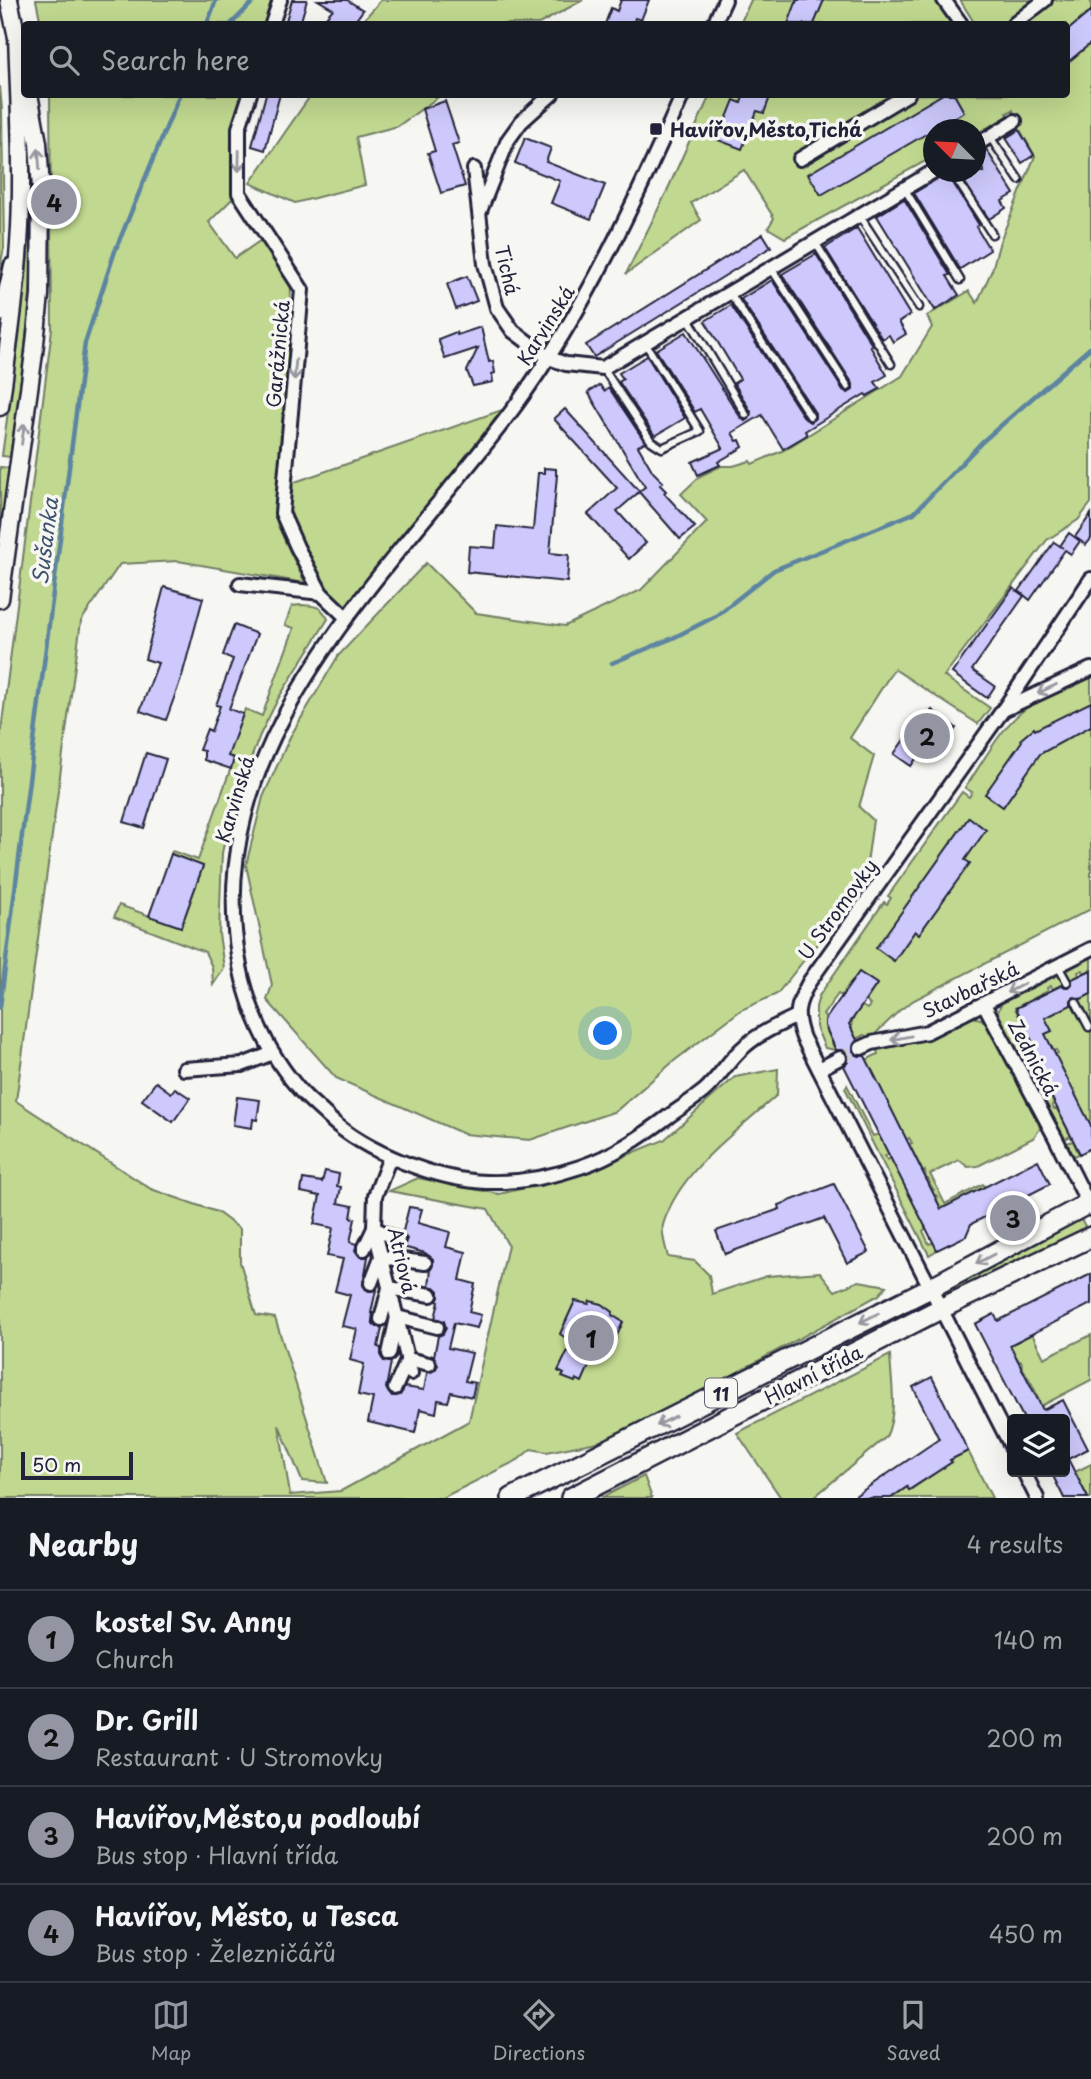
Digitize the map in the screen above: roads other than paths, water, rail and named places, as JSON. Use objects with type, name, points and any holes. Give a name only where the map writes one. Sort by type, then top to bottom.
[{"type":"main road","points":[[9,0],[21,57]]},
{"type":"main road","points":[[0,407],[20,227],[17,34]]},
{"type":"main road","points":[[0,599],[40,295],[41,189],[38,143],[30,98]]},
{"type":"main road","name":"11","points":[[512,1498],[1090,1205]]},
{"type":"main road","name":"Hlavní třída","points":[[571,1498],[942,1308],[1091,1237]]},
{"type":"street","points":[[273,21],[280,0]]},
{"type":"street","points":[[715,21],[724,0]]},
{"type":"street","points":[[944,0],[959,21]]},
{"type":"street","points":[[1018,21],[1045,0]]},
{"type":"street","name":"Garážnická","points":[[249,98],[239,128],[239,193],[302,290],[282,513],[321,593],[346,617]]},
{"type":"street","points":[[478,215],[508,140],[521,122],[548,98]]},
{"type":"street","name":"Karvinská","points":[[681,98],[631,212],[549,358],[515,407],[346,617],[300,686],[251,795],[237,851],[233,911],[237,956],[248,1004],[273,1053],[299,1088],[336,1124],[363,1143],[390,1157],[439,1174],[485,1182],[540,1178],[579,1168],[634,1142],[705,1090],[743,1047],[772,1027],[797,1016]]},
{"type":"street","points":[[800,159],[901,98]]},
{"type":"street","points":[[986,139],[1015,121]]},
{"type":"street","name":"Tichá","points":[[474,169],[485,264],[497,308],[513,331],[549,358]]},
{"type":"street","points":[[549,358],[566,365],[603,368],[923,177]]},
{"type":"street","points":[[0,315],[20,227]]},
{"type":"street","name":"U Stromovky","points":[[797,1016],[800,998],[809,982],[1003,710],[1090,582]]},
{"type":"street","points":[[240,584],[321,593]]},
{"type":"street","points":[[1003,710],[1091,668]]},
{"type":"street","name":"Stavbařská","points":[[861,1048],[872,1043],[927,1032],[1091,949]]},
{"type":"street","name":"Zednická","points":[[984,1004],[1090,1205]]},
{"type":"street","points":[[797,1016],[803,1038],[1007,1438]]},
{"type":"street","points":[[184,1069],[242,1065],[273,1053]]},
{"type":"street","points":[[819,1069],[840,1058]]},
{"type":"street","name":"Atriová","points":[[390,1157],[375,1196],[374,1228],[411,1373]]},
{"type":"street","points":[[364,1249],[374,1228],[398,1240]]},
{"type":"street","points":[[371,1283],[382,1257],[425,1264]]},
{"type":"street","points":[[381,1319],[389,1288],[431,1294]]},
{"type":"street","points":[[389,1354],[397,1317],[437,1327]]},
{"type":"street","points":[[395,1388],[408,1359],[429,1364]]},
{"type":"street","points":[[1026,1477],[1037,1498]]},
{"type":"lane","points":[[990,137],[1019,180]]},
{"type":"lane","points":[[958,182],[992,234]]},
{"type":"lane","points":[[904,188],[960,280]]},
{"type":"lane","points":[[859,215],[919,307]]},
{"type":"lane","points":[[815,242],[891,364]]},
{"type":"lane","points":[[771,268],[848,387]]},
{"type":"lane","points":[[730,293],[810,416]]},
{"type":"lane","points":[[688,318],[746,415]]},
{"type":"lane","points":[[603,368],[651,441],[662,448],[689,438],[700,431],[645,343]]},
{"type":"lane","points":[[1058,966],[1067,982]]},
{"type":"lane","points":[[1076,1002],[1089,1027]]},
{"type":"waterway","name":"Sušanka","points":[[208,21],[216,0]]},
{"type":"waterway","points":[[234,21],[255,0]]},
{"type":"waterway","name":"Sušanka","points":[[0,1007],[85,343],[115,251],[178,98]]},
{"type":"waterway","points":[[612,663],[673,638],[716,616],[774,570],[914,513],[982,442],[1091,347]]},
{"type":"tunnel","points":[[840,1058],[861,1048]]},
{"type":"place","name":"Havířov,Město,Tichá","points":[[656,129]]},
{"type":"place","name":"Havířov, Město, u Tesca","points":[[54,202]]},
{"type":"place","name":"Dr. Grill","points":[[927,736]]},
{"type":"place","name":"Havířov,Město,u podloubí","points":[[1013,1218]]},
{"type":"place","name":"kostel Sv. Anny","points":[[591,1338]]}]
